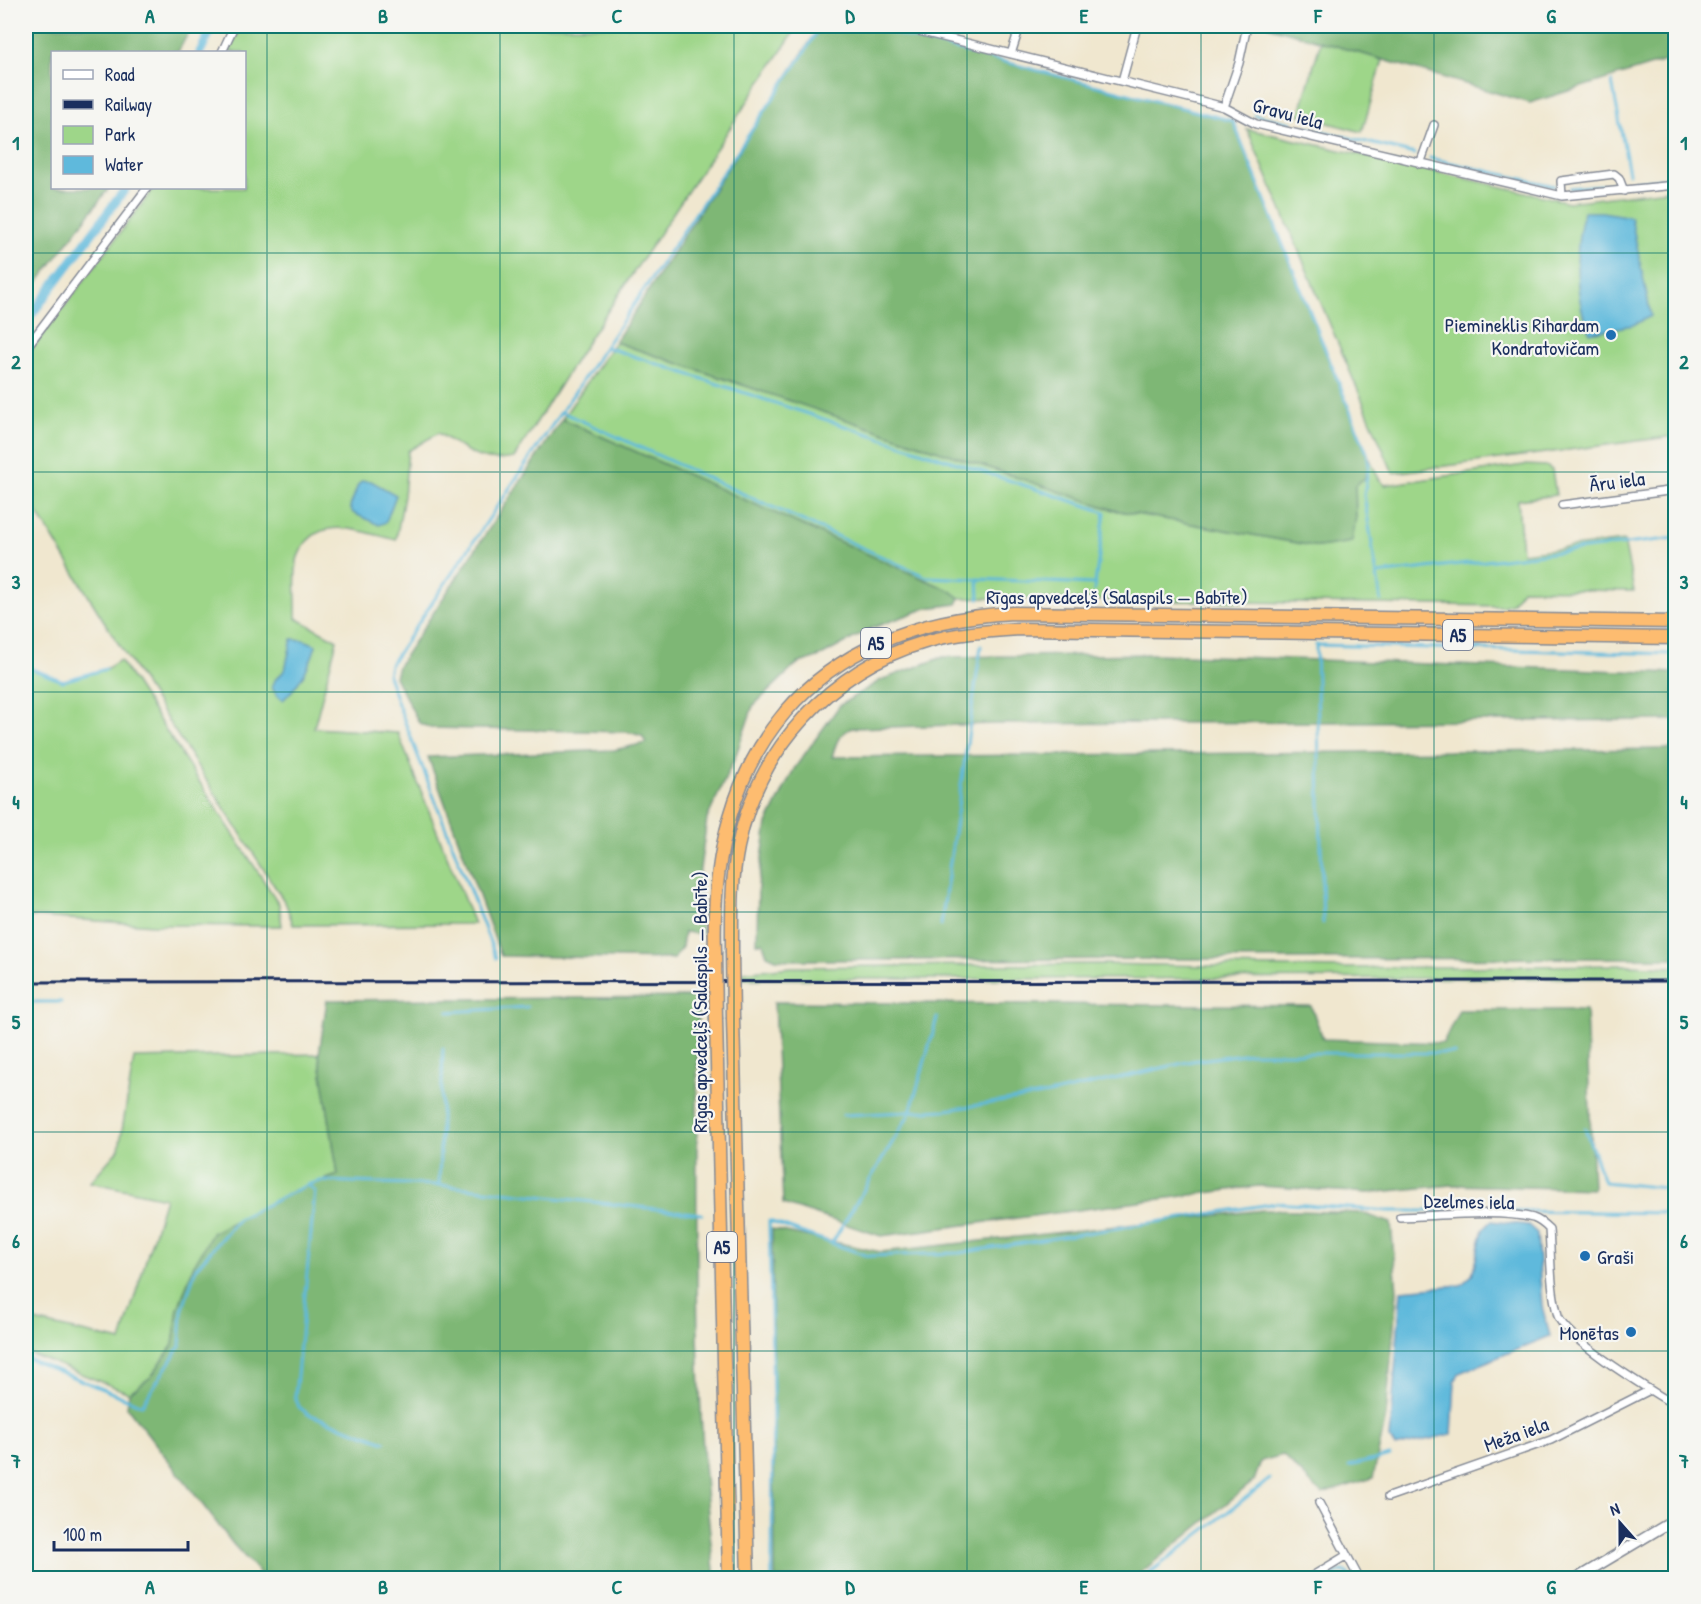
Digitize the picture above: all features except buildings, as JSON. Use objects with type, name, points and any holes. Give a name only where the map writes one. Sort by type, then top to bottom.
[{"type":"highway","name":"Rīgas apvedceļš (Salaspils — Babīte)","points":[[729,1578],[715,897],[721,846],[734,800],[756,755],[785,713],[818,679],[854,654],[899,633],[946,620],[1013,613],[1676,622]]},
{"type":"highway","name":"Rīgas apvedceļš (Salaspils — Babīte)","points":[[748,1578],[733,1019],[732,900],[738,846],[752,799],[768,766],[796,727],[826,694],[866,666],[909,647],[959,634],[1020,629],[1676,638]]},
{"type":"street","points":[[222,51],[234,26]]},
{"type":"street","name":"Gravu iela","points":[[898,26],[915,27],[1011,54],[1224,107],[1256,124],[1562,196],[1676,185]]},
{"type":"street","points":[[1011,54],[1020,26]]},
{"type":"street","points":[[1122,81],[1137,26]]},
{"type":"street","points":[[1224,107],[1239,63],[1247,26]]},
{"type":"street","points":[[1420,164],[1434,125]]},
{"type":"street","points":[[1562,196],[1561,181],[1614,174],[1619,178],[1624,191]]},
{"type":"street","points":[[26,348],[146,189]]},
{"type":"street","name":"Āru iela","points":[[1562,505],[1676,490]]},
{"type":"street","name":"Dzelmes iela","points":[[1400,1217],[1496,1215],[1534,1218],[1542,1223],[1549,1229],[1553,1288],[1559,1319],[1575,1338],[1676,1406]]},
{"type":"street","name":"Meža iela","points":[[1388,1497],[1551,1440],[1650,1390]]},
{"type":"street","points":[[1319,1503],[1359,1578]]},
{"type":"street","points":[[1577,1578],[1676,1519]]},
{"type":"street","points":[[1309,1578],[1347,1555]]},
{"type":"green space","points":[[26,26],[192,26],[179,51],[51,51],[51,189],[108,189],[26,298]]},
{"type":"green space","points":[[241,26],[798,26],[589,339],[514,458],[491,460],[482,458],[466,451],[438,433],[408,451],[404,496],[396,540],[355,530],[328,529],[316,534],[306,543],[298,557],[295,578],[296,618],[337,640],[314,728],[398,733],[474,924],[293,925],[286,904],[102,618],[26,494],[26,357],[153,189],[246,189],[246,51],[229,51]]},
{"type":"green space","points":[[820,26],[866,26],[1233,121],[1367,453],[1369,464],[1365,478],[1355,485],[1356,517],[1352,542],[1319,547],[1114,510],[615,342]]},
{"type":"green space","points":[[1268,26],[1675,26],[1675,58],[1530,103]]},
{"type":"green space","points":[[1321,41],[1383,60],[1362,132],[1299,115]]},
{"type":"green space","points":[[1247,129],[1569,202],[1675,189],[1675,436],[1393,473]]},
{"type":"green space","points":[[615,342],[1114,510],[1319,547],[1356,517],[1355,485],[1369,464],[1367,453],[1379,479],[1385,485],[1524,465],[1546,466],[1552,470],[1556,495],[1518,500],[1522,553],[1624,541],[1634,591],[1522,589],[1512,603],[1503,606],[960,598],[950,591],[562,419]]},
{"type":"green space","points":[[562,419],[951,591],[960,598],[957,604],[927,608],[872,628],[823,655],[797,664],[753,706],[736,755],[707,819],[699,876],[702,934],[684,932],[682,947],[674,959],[501,956],[428,757],[614,750],[646,743],[642,736],[628,732],[430,728],[419,723],[395,677],[398,666]]},
{"type":"green space","points":[[1156,654],[1675,673],[1675,720],[994,724],[852,728],[847,730],[836,743],[832,757],[1675,749],[1675,958],[790,960],[776,959],[767,955],[763,943],[757,943],[758,885],[767,824],[794,769],[840,705],[881,680],[943,657]]},
{"type":"green space","points":[[120,660],[279,904],[282,926],[154,925],[26,916],[26,667],[63,681],[106,669]]},
{"type":"green space","points":[[1097,964],[1340,968],[1629,965],[1675,967],[1676,978],[742,979],[742,972],[791,967]]},
{"type":"green space","points":[[698,997],[699,1361],[707,1506],[715,1578],[264,1578],[233,1544],[127,1407],[129,1393],[151,1377],[173,1345],[178,1309],[194,1265],[213,1232],[293,1191],[338,1175],[319,1054],[327,1000]]},
{"type":"green space","points":[[774,1002],[1311,1006],[1323,1039],[1443,1043],[1459,1010],[1586,1010],[1593,1189],[1452,1185],[1368,1193],[1259,1186],[881,1236],[783,1204]]},
{"type":"green space","points":[[319,1054],[338,1175],[293,1191],[194,1265],[178,1309],[173,1345],[151,1377],[129,1393],[26,1352],[26,1319],[121,1341],[165,1198],[90,1182],[119,1149],[134,1058]]},
{"type":"green space","points":[[1264,1210],[1362,1213],[1391,1223],[1397,1291],[1386,1416],[1373,1478],[1322,1494],[1283,1455],[1261,1461],[1254,1481],[1134,1578],[775,1578],[772,1229],[881,1252]]},
{"type":"water","points":[[1584,212],[1602,212],[1631,217],[1651,316],[1633,325],[1590,333],[1581,305],[1577,273],[1578,241]]},
{"type":"water","points":[[362,481],[371,481],[396,495],[386,522],[379,525],[353,513],[350,507],[358,485]]},
{"type":"water","points":[[292,639],[304,640],[316,645],[303,675],[283,700],[272,688],[275,680],[285,670]]},
{"type":"water","points":[[1491,1221],[1528,1225],[1537,1233],[1542,1306],[1550,1336],[1459,1373],[1455,1382],[1452,1434],[1395,1447],[1390,1439],[1401,1290],[1461,1285],[1472,1275],[1483,1229]]},
{"type":"waterway","points":[[200,51],[213,26]]},
{"type":"waterway","points":[[496,958],[398,704],[388,675],[390,665],[820,26]]},
{"type":"waterway","points":[[866,26],[1233,121],[1367,453],[1369,464],[1364,495],[1381,600]]},
{"type":"waterway","points":[[1612,82],[1629,173]]},
{"type":"waterway","points":[[1255,115],[1291,123]]},
{"type":"waterway","points":[[1305,127],[1415,154]]},
{"type":"waterway","points":[[1430,158],[1554,186]]},
{"type":"waterway","points":[[1630,182],[1676,177]]},
{"type":"waterway","points":[[1570,188],[1612,184]]},
{"type":"waterway","points":[[26,322],[125,189]]},
{"type":"waterway","points":[[606,347],[1105,512],[1094,591]]},
{"type":"waterway","points":[[562,412],[927,577],[1094,584]]},
{"type":"waterway","points":[[1377,574],[1676,538]]},
{"type":"waterway","points":[[978,580],[979,599]]},
{"type":"waterway","points":[[1323,923],[1316,645],[1676,654]]},
{"type":"waterway","points":[[941,925],[981,646]]},
{"type":"waterway","points":[[26,667],[63,681],[106,669]]},
{"type":"waterway","points":[[26,1002],[61,1002]]},
{"type":"waterway","points":[[448,1012],[527,1007]]},
{"type":"waterway","points":[[832,1243],[910,1113],[937,1018]]},
{"type":"waterway","points":[[439,1185],[443,1048]]},
{"type":"waterway","points":[[843,1115],[946,1110],[1049,1094],[1192,1061],[1251,1053],[1455,1053]]},
{"type":"waterway","points":[[1585,1128],[1604,1182],[1676,1189]]},
{"type":"waterway","points":[[26,1358],[142,1405],[180,1346],[182,1311],[196,1268],[238,1219],[307,1185],[321,1181],[439,1185],[702,1214]]},
{"type":"waterway","points":[[308,1186],[315,1191],[295,1396],[299,1407],[308,1414],[385,1442]]},
{"type":"waterway","points":[[772,1578],[773,1394],[769,1221],[868,1256],[959,1253],[1277,1203],[1390,1211],[1447,1211]]},
{"type":"waterway","points":[[1459,1210],[1470,1210]]},
{"type":"waterway","points":[[1503,1211],[1676,1213]]},
{"type":"waterway","points":[[1349,1466],[1390,1456]]},
{"type":"waterway","points":[[1143,1578],[1270,1479]]},
{"type":"waterway","points":[[1326,1578],[1342,1571],[1346,1572],[1350,1578]]},
{"type":"railway","points":[[26,982],[1676,981]]},
{"type":"place","name":"Piemineklis Rihardam Kondratovičam","points":[[1611,335]]},
{"type":"place","name":"Graši","points":[[1585,1256]]},
{"type":"place","name":"Monētas","points":[[1631,1332]]}]
